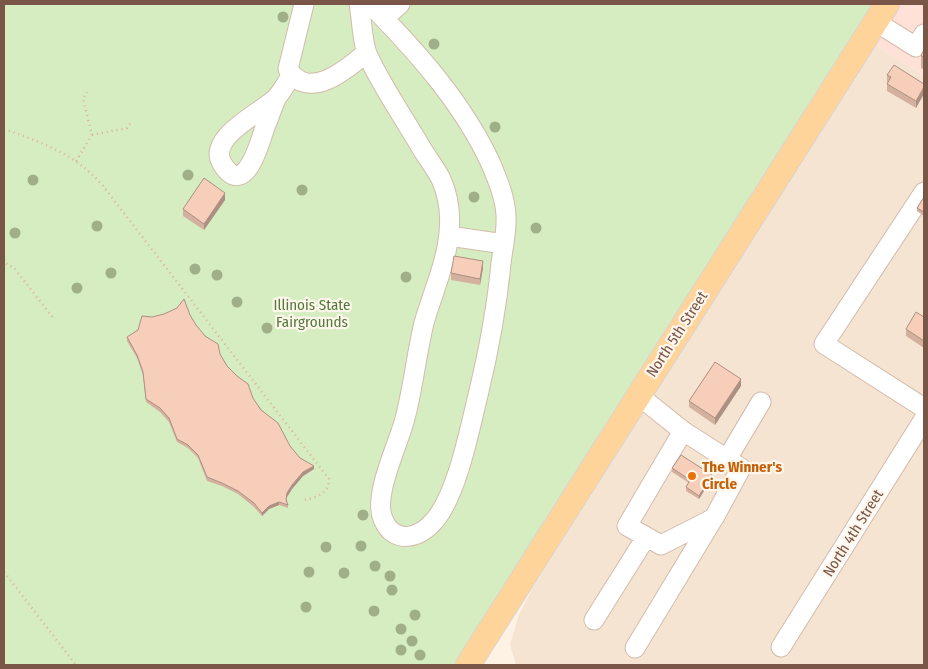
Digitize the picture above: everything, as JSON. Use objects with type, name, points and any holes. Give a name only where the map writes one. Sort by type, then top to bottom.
[{"type":"main road","name":"North 5th Street","points":[[469,665],[881,13]]},
{"type":"street","points":[[304,4],[288,69],[292,75],[305,83],[320,83],[335,76],[366,53]]},
{"type":"street","points":[[359,4],[366,53],[441,180],[449,206],[449,236],[424,322],[404,423],[380,496],[382,518],[388,528],[397,535],[408,537],[417,535],[430,526],[441,512],[464,449],[492,329],[506,217],[504,198],[498,179],[481,142],[435,75],[370,4]]},
{"type":"street","points":[[384,18],[400,4]]},
{"type":"street","points":[[881,13],[916,47],[924,34]]},
{"type":"street","points":[[276,99],[292,75]]},
{"type":"street","points":[[924,192],[824,344],[924,408]]},
{"type":"street","points":[[449,236],[504,244]]},
{"type":"street","points":[[636,648],[714,518],[741,468],[683,430],[638,395]]},
{"type":"street","points":[[727,459],[760,402]]},
{"type":"street","name":"North 4th Street","points":[[781,647],[924,418]]},
{"type":"street","points":[[683,430],[627,526],[661,545],[714,518]]},
{"type":"street","points":[[594,620],[646,537]]},
{"type":"path","points":[[76,161],[92,134],[82,99],[87,92]]},
{"type":"path","points":[[92,134],[127,128],[132,121]]},
{"type":"path","points":[[4,129],[48,145],[76,161],[86,168],[103,186],[329,479],[326,491],[316,498],[304,500]]},
{"type":"path","points":[[4,259],[15,268],[54,319]]},
{"type":"path","points":[[4,572],[76,665]]},
{"type":"shaded area","points":[[900,4],[924,4],[924,76],[874,44]]},
{"type":"shaded area","points":[[874,44],[924,76],[924,665],[516,665],[510,644],[519,615],[532,589]]},
{"type":"green space","name":"Illinois State Fairgrounds","points":[[4,4],[873,4],[454,665],[4,665]]},
{"type":"building","points":[[894,65],[924,84],[916,101],[887,84],[891,77],[887,75]]},
{"type":"building","points":[[204,178],[225,193],[204,224],[183,209]]},
{"type":"building","points":[[924,197],[924,212],[917,208]]},
{"type":"building","points":[[454,256],[483,261],[480,279],[451,273]]},
{"type":"building","points":[[184,299],[196,325],[205,336],[218,344],[220,354],[227,366],[248,384],[253,398],[261,410],[278,423],[290,446],[300,458],[314,466],[303,472],[292,485],[287,493],[286,500],[288,505],[279,502],[269,506],[262,513],[254,503],[238,491],[207,477],[198,455],[188,445],[177,439],[169,418],[160,408],[146,399],[143,372],[137,355],[127,337],[138,330],[142,316],[152,317],[164,314],[177,308]]},
{"type":"building","points":[[916,312],[924,317],[924,341],[906,329]]},
{"type":"building","points":[[715,362],[741,379],[715,418],[689,401]]},
{"type":"building","points":[[681,455],[712,475],[699,496],[686,487],[690,480],[672,468]]},
{"type":"place","name":"The Winner's Circle","points":[[692,476]]}]
